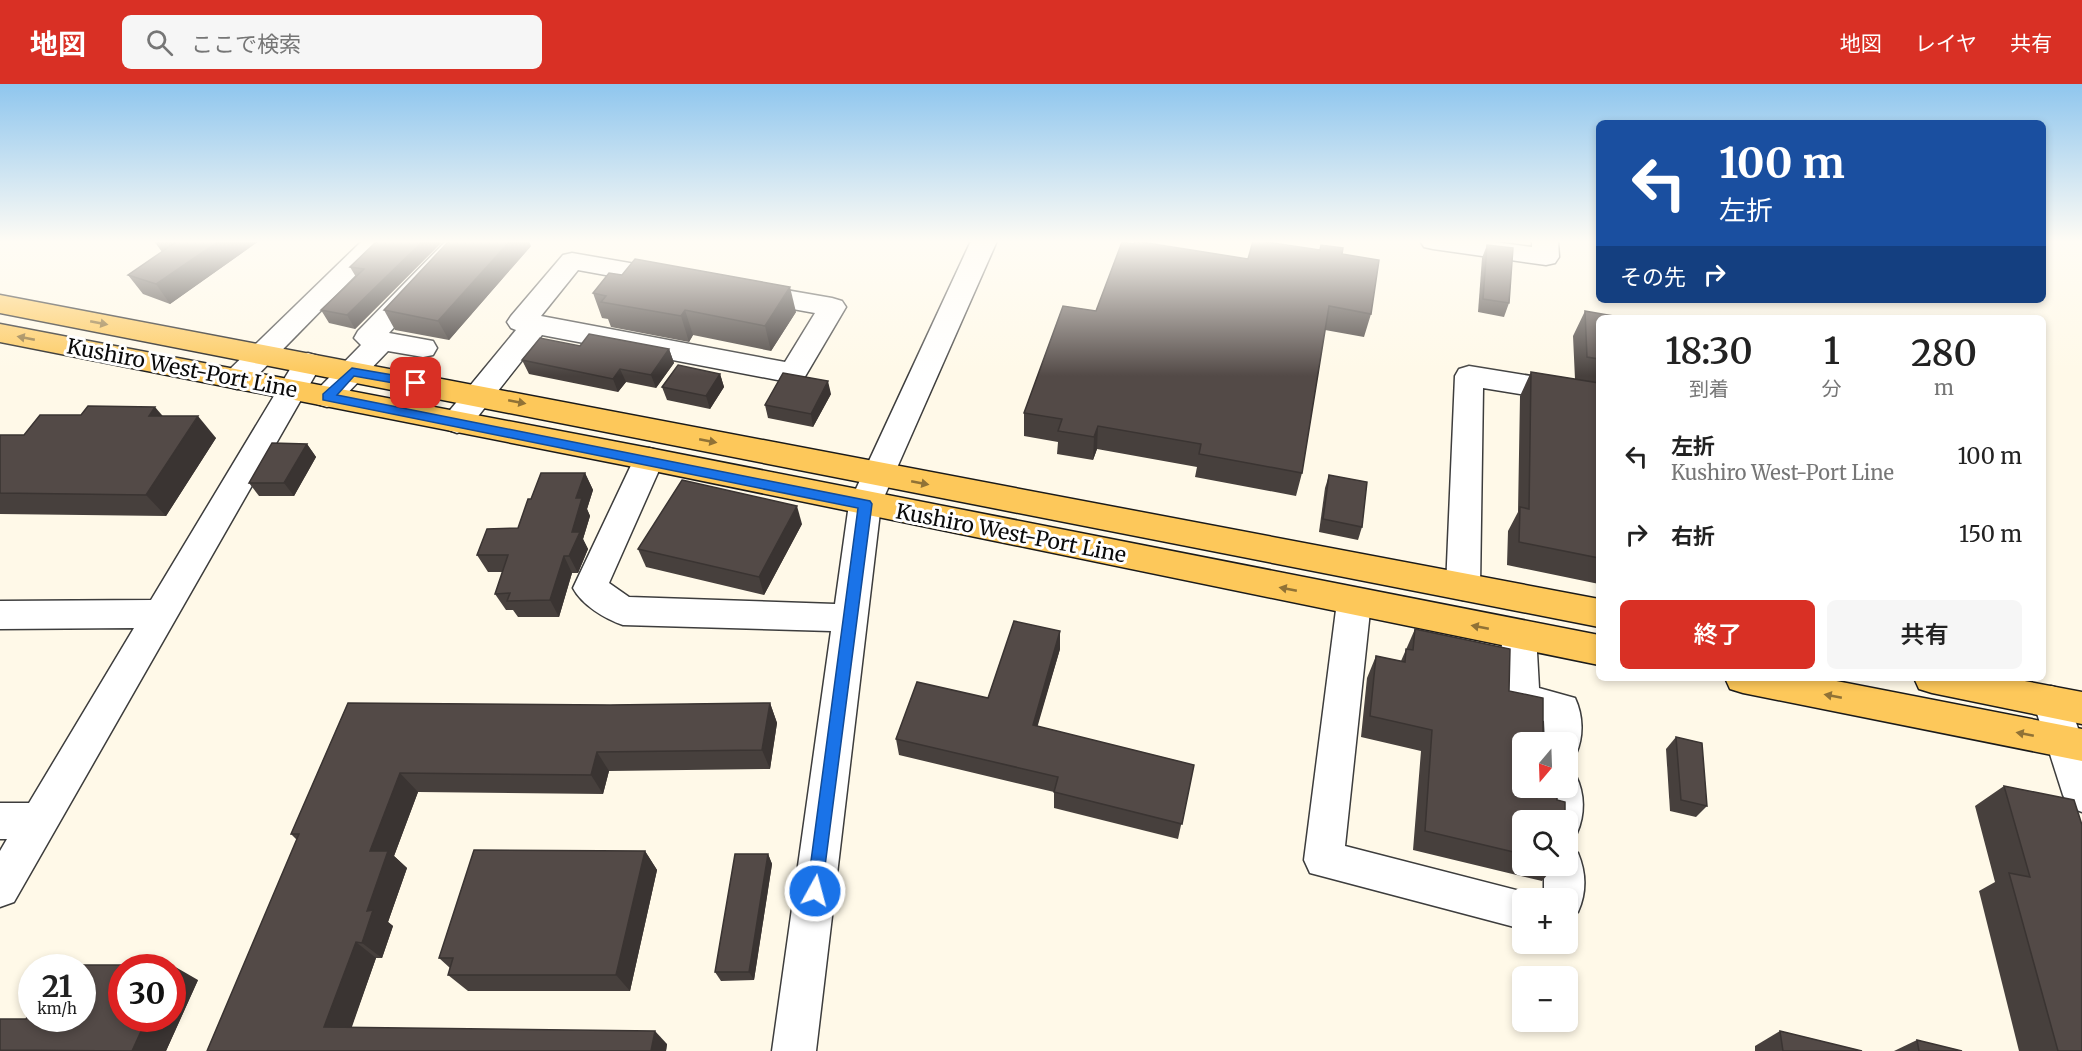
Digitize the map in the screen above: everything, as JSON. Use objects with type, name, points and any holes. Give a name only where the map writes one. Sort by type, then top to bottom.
[{"type":"main road","name":"Kushiro West-Port Line","points":[[0,304],[262,353],[300,376],[327,397],[649,459],[872,490],[1463,587],[1596,612]]},
{"type":"main road","name":"Kushiro West-Port Line","points":[[0,333],[237,379],[352,372],[480,394],[872,490],[1354,602],[1596,649]]},
{"type":"main road","points":[[1758,681],[2073,743]]},
{"type":"main road","points":[[1947,681],[2066,704]]},
{"type":"street","points":[[237,379],[330,286]]},
{"type":"street","points":[[417,286],[368,338],[423,348]]},
{"type":"street","points":[[551,286],[521,322],[793,373],[832,307],[714,286]]},
{"type":"street","points":[[794,1051],[851,618],[872,490],[964,286]]},
{"type":"street","points":[[457,422],[536,324]]},
{"type":"street","points":[[327,397],[381,340]]},
{"type":"street","points":[[0,888],[300,376]]},
{"type":"street","points":[[1463,587],[1469,376],[1596,397]]},
{"type":"street","points":[[649,459],[590,588],[623,611],[851,618]]},
{"type":"street","points":[[1354,602],[1324,860],[1512,907]]},
{"type":"street","points":[[0,615],[160,614]]},
{"type":"street","points":[[1519,634],[1521,699],[1562,709],[1563,732]]},
{"type":"street","points":[[2066,704],[2082,795]]},
{"type":"street","points":[[0,821],[39,821]]},
{"type":"building","points":[[346,286],[377,286],[347,315],[321,310]]},
{"type":"building","points":[[406,286],[469,286],[438,321],[384,310]]},
{"type":"building","points":[[598,286],[790,287],[765,326],[685,310],[681,316],[601,302],[606,296],[593,293]]},
{"type":"building","points":[[1105,286],[1375,286],[1371,314],[1329,306],[1302,473],[1199,454],[1201,444],[1098,426],[1094,437],[1058,431],[1062,419],[1024,413],[1063,306],[1096,311]]},
{"type":"building","points":[[1484,286],[1510,286],[1509,303],[1483,299]]},
{"type":"building","points":[[1585,311],[1608,315],[1596,315],[1596,358],[1587,357]]},
{"type":"building","points":[[589,334],[669,349],[651,375],[620,369],[613,379],[522,360],[540,338],[580,346]]},
{"type":"building","points":[[678,365],[720,374],[706,396],[662,387]]},
{"type":"building","points":[[1531,372],[1596,383],[1596,557],[1519,542],[1520,507],[1529,509]]},
{"type":"building","points":[[783,373],[828,381],[811,414],[765,405]]},
{"type":"building","points":[[88,406],[155,407],[149,416],[198,416],[146,495],[0,493],[0,435],[24,435],[40,415],[81,415]]},
{"type":"building","points":[[272,443],[307,444],[284,483],[249,483]]},
{"type":"building","points":[[541,473],[585,473],[576,498],[582,498],[572,532],[580,532],[569,556],[564,556],[550,600],[507,601],[510,593],[495,594],[508,555],[477,555],[487,529],[518,528],[528,499],[531,499]]},
{"type":"building","points":[[1329,475],[1367,482],[1362,527],[1323,519]]},
{"type":"building","points":[[682,480],[797,506],[759,577],[638,549]]},
{"type":"building","points":[[1014,621],[1060,631],[1033,725],[1194,765],[1182,824],[1054,792],[1058,777],[896,739],[917,682],[988,698]]},
{"type":"building","points":[[1415,629],[1510,649],[1509,691],[1543,698],[1543,732],[1512,732],[1512,798],[1557,798],[1565,802],[1565,810],[1512,810],[1512,852],[1425,831],[1432,730],[1370,716],[1376,656],[1405,662],[1406,649],[1413,650]]},
{"type":"building","points":[[348,703],[610,705],[770,703],[762,750],[597,752],[591,775],[400,773],[370,851],[388,851],[367,911],[373,910],[362,943],[356,942],[324,1027],[655,1031],[651,1051],[207,1051],[299,834],[291,834]]},
{"type":"building","points":[[1676,737],[1702,743],[1707,806],[1681,800]]},
{"type":"building","points":[[2004,786],[2074,800],[2082,825],[2082,1051],[2058,1051],[2009,873],[2030,877]]},
{"type":"building","points":[[474,850],[645,851],[616,975],[448,975],[453,958],[439,958]]},
{"type":"building","points":[[735,854],[768,854],[749,972],[715,972]]},
{"type":"building","points":[[96,965],[108,965],[108,1032],[141,1032],[132,1051],[0,1050],[0,1019],[18,1019],[18,1032],[96,1032]]},
{"type":"building","points":[[1780,1031],[1862,1051],[1783,1051]]},
{"type":"building","points":[[1917,1040],[1962,1051],[1919,1051]]},
{"type":"route","points":[[416,383],[352,372],[327,397],[649,459],[866,504],[815,891]]}]
